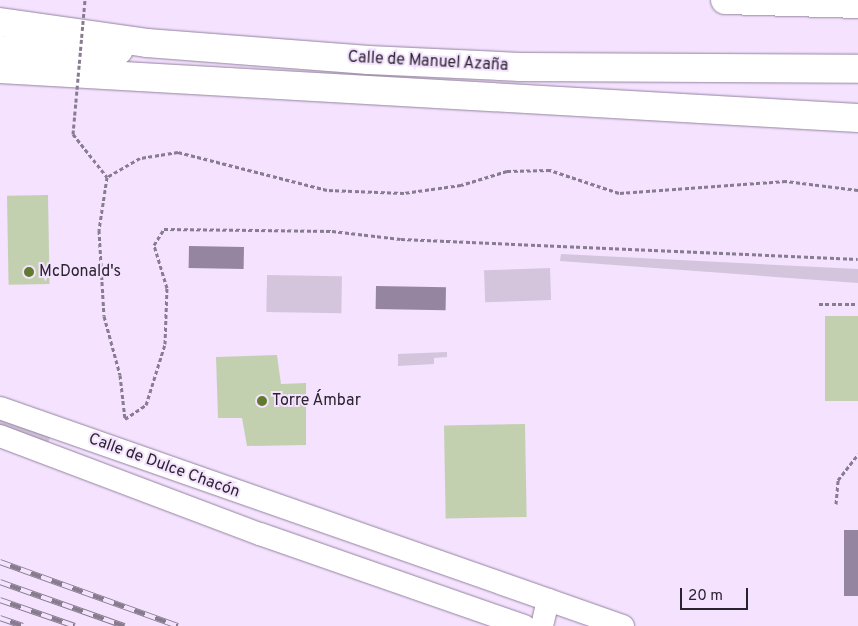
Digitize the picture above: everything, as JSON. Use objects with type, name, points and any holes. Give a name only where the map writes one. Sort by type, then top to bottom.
[{"type":"highway","points":[[742,0],[858,4]]},
{"type":"highway","name":"Calle de Manuel Azaña","points":[[0,22],[147,43],[368,60],[520,67],[858,69]]},
{"type":"highway","points":[[0,50],[99,54],[147,43]]},
{"type":"highway","points":[[520,67],[578,84],[858,109]]},
{"type":"highway","points":[[0,69],[858,118]]},
{"type":"street","name":"Calle de Dulce Chacón","points":[[0,408],[622,626]]},
{"type":"street","name":"Calle de Dulce Chacón","points":[[0,436],[319,555],[524,626]]},
{"type":"street","points":[[319,555],[329,524]]},
{"type":"street","points":[[542,626],[548,600]]},
{"type":"path","points":[[85,0],[73,134],[107,177],[99,230],[104,316],[120,375],[125,419],[146,405],[165,344],[167,288],[154,245],[164,229],[332,231],[400,239],[858,259]]},
{"type":"path","points":[[107,177],[140,158],[178,152],[326,190],[404,193],[461,186],[507,171],[550,170],[619,193],[786,181],[858,190]]},
{"type":"path","points":[[819,304],[858,304]]},
{"type":"path","points":[[836,504],[838,480],[858,454]]},
{"type":"shaded area","points":[[189,246],[244,247],[244,269],[189,268]]},
{"type":"shaded area","points":[[561,254],[858,269],[858,283],[560,261]]},
{"type":"shaded area","points":[[550,268],[551,300],[485,302],[484,270]]},
{"type":"shaded area","points":[[267,275],[342,276],[341,313],[266,312]]},
{"type":"shaded area","points":[[376,286],[446,287],[446,310],[376,309]]},
{"type":"shaded area","points":[[447,352],[447,357],[434,358],[434,364],[398,366],[398,354]]},
{"type":"shaded area","points":[[0,418],[51,436],[46,447],[0,430]]},
{"type":"shaded area","points":[[844,530],[858,530],[858,596],[844,596]]},
{"type":"building","points":[[48,195],[50,284],[9,285],[7,196]]},
{"type":"building","points":[[825,316],[858,316],[858,401],[825,401]]},
{"type":"building","name":"Torre Ámbar","points":[[277,355],[281,384],[306,383],[306,445],[247,446],[242,418],[218,418],[216,357]]},
{"type":"building","points":[[525,424],[527,517],[446,518],[444,425]]},
{"type":"railway","points":[[0,562],[178,626]]},
{"type":"railway","points":[[0,582],[124,626]]},
{"type":"railway","points":[[0,600],[75,626]]},
{"type":"railway","points":[[0,618],[23,626]]},
{"type":"place","name":"McDonald's","points":[[29,272]]},
{"type":"place","name":"Torre Ámbar","points":[[262,401]]}]
